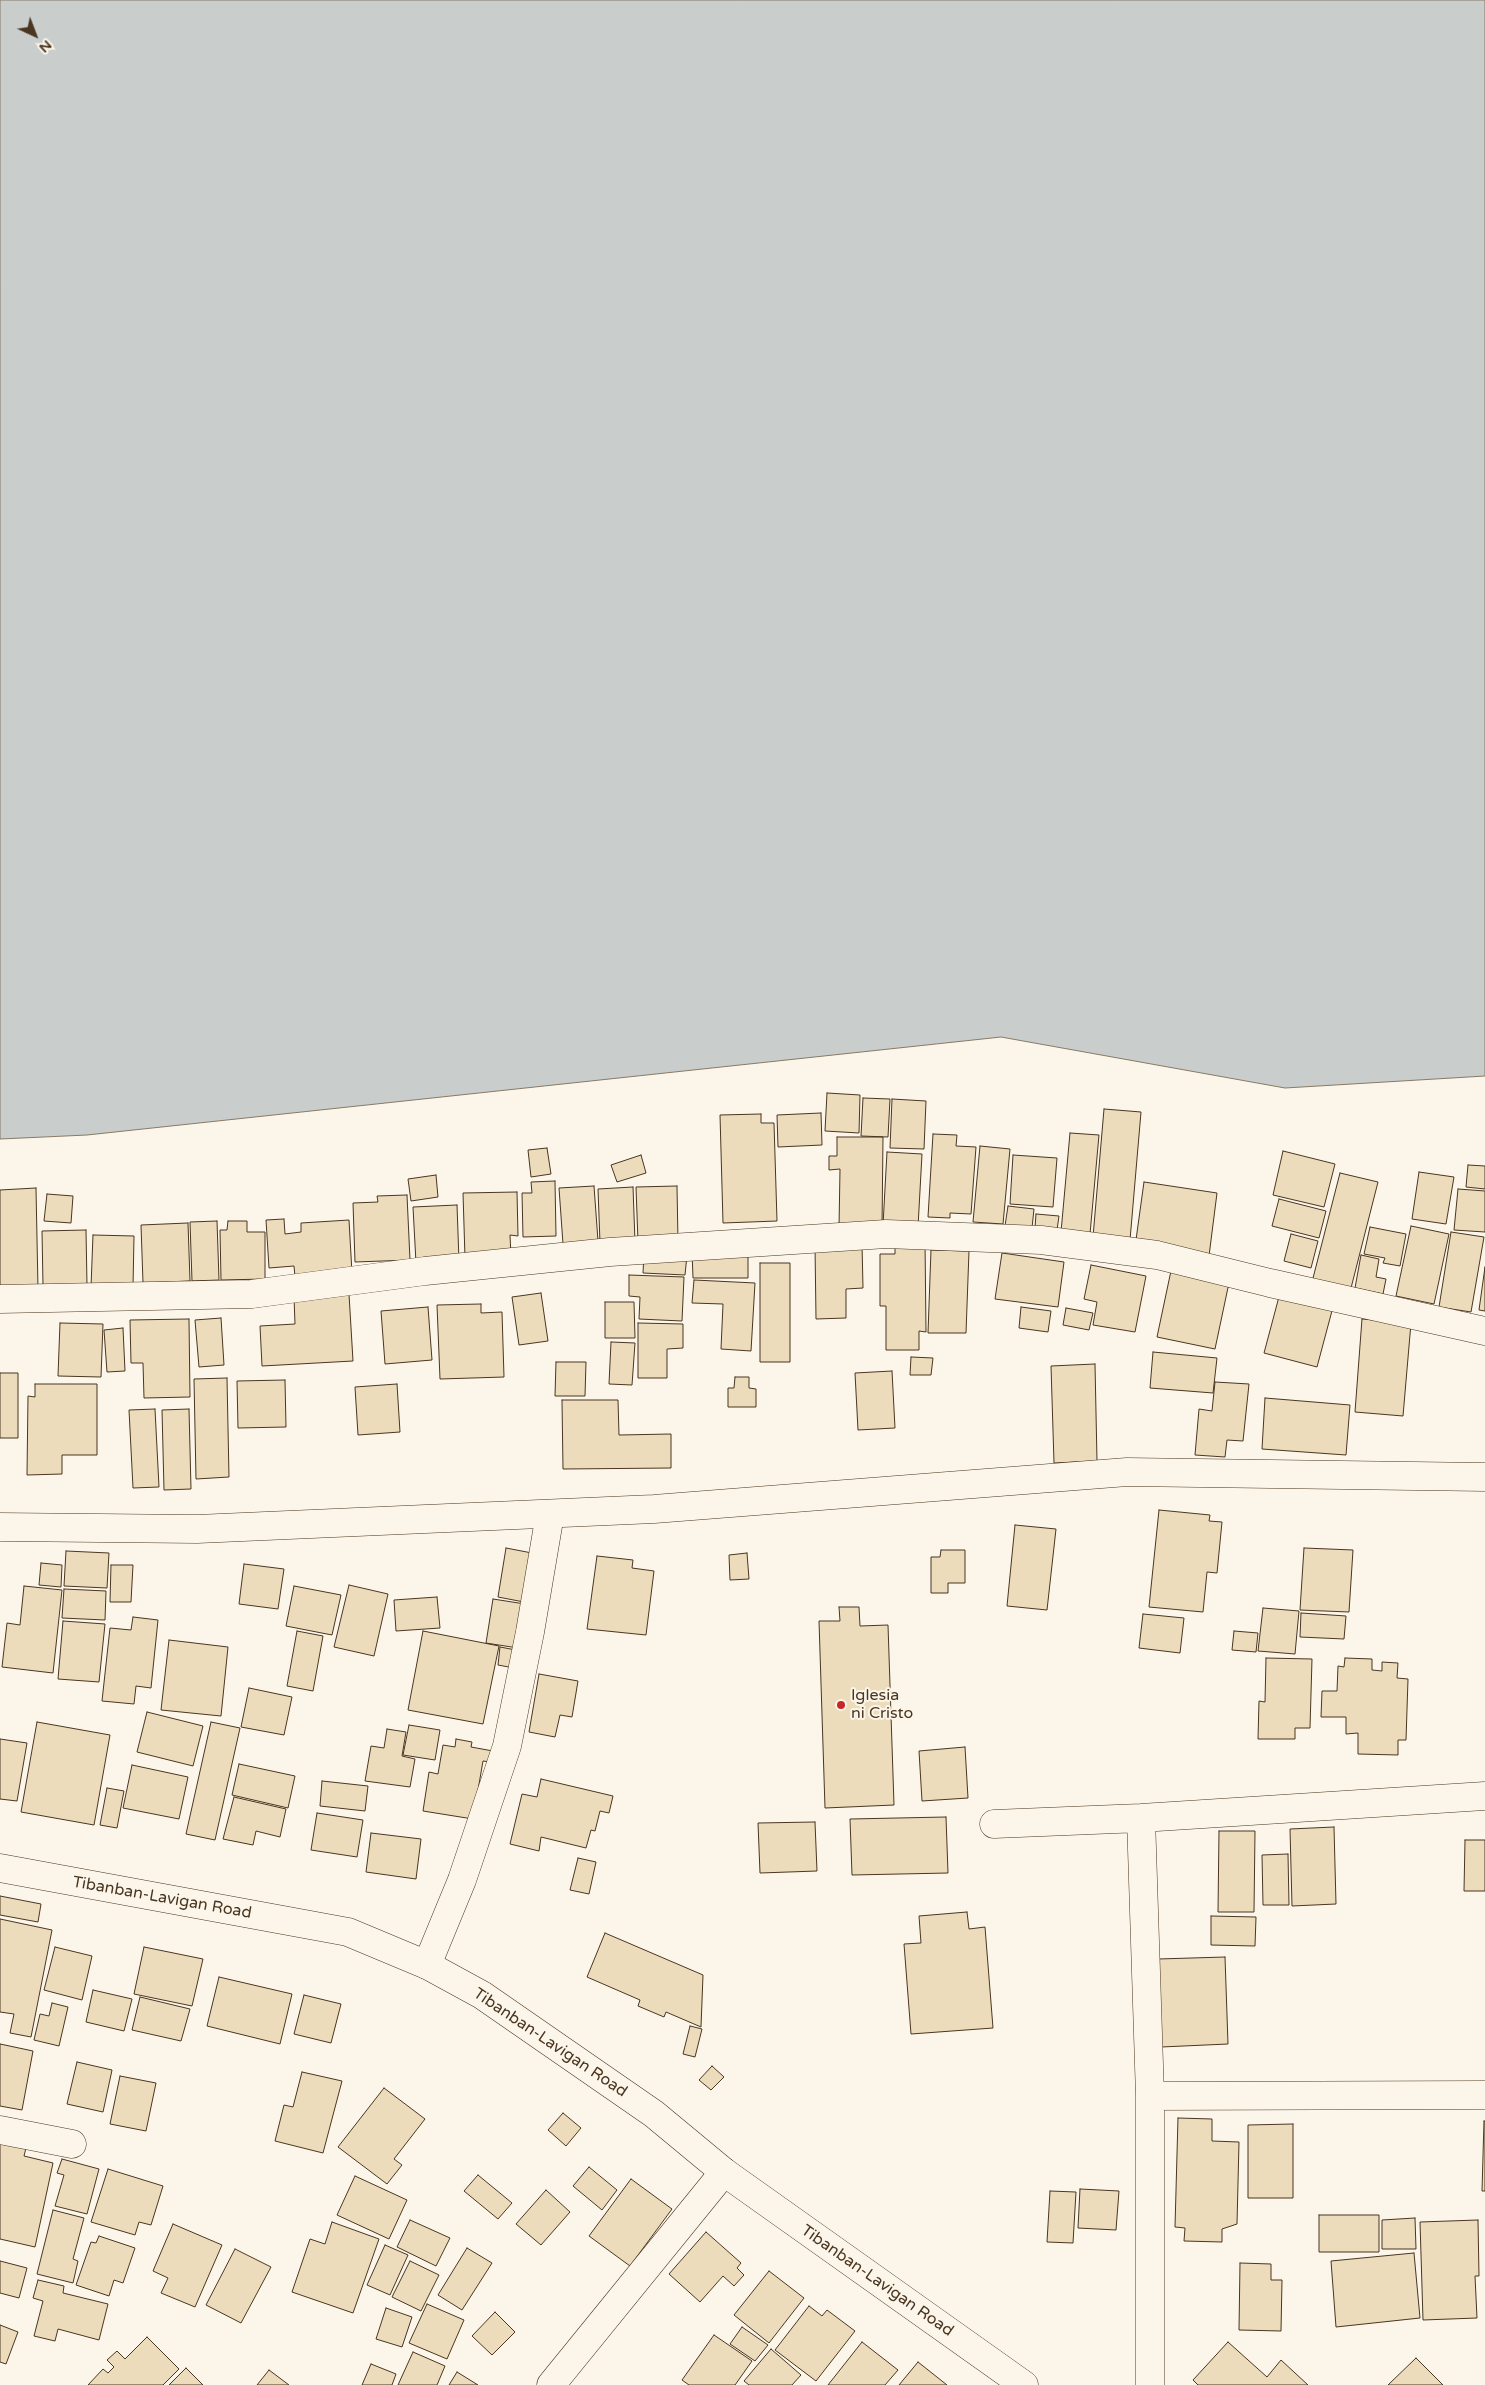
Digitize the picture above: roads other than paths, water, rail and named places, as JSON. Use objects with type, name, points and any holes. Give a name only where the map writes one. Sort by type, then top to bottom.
[{"type":"street","points":[[0,1299],[252,1294],[425,1271],[610,1252],[886,1234],[1041,1240],[1158,1255],[1270,1283],[1485,1331]]},
{"type":"street","points":[[0,1527],[197,1529],[654,1510],[1127,1472],[1485,1477]]},
{"type":"street","points":[[426,1965],[462,1880],[507,1746],[530,1632],[550,1514]]},
{"type":"street","points":[[994,1824],[1141,1818],[1485,1796]]},
{"type":"street","points":[[1141,1818],[1150,2096],[1150,2385]]},
{"type":"street","name":"Tibanban-Lavigan Road","points":[[0,1868],[348,1932],[426,1965],[482,1995],[638,2103],[724,2172],[1024,2385]]},
{"type":"street","points":[[1150,2096],[1485,2096]]},
{"type":"street","points":[[0,2130],[72,2144]]},
{"type":"street","points":[[551,2385],[724,2172]]},
{"type":"place","name":"Iglesia ni Cristo","points":[[841,1705]]}]
